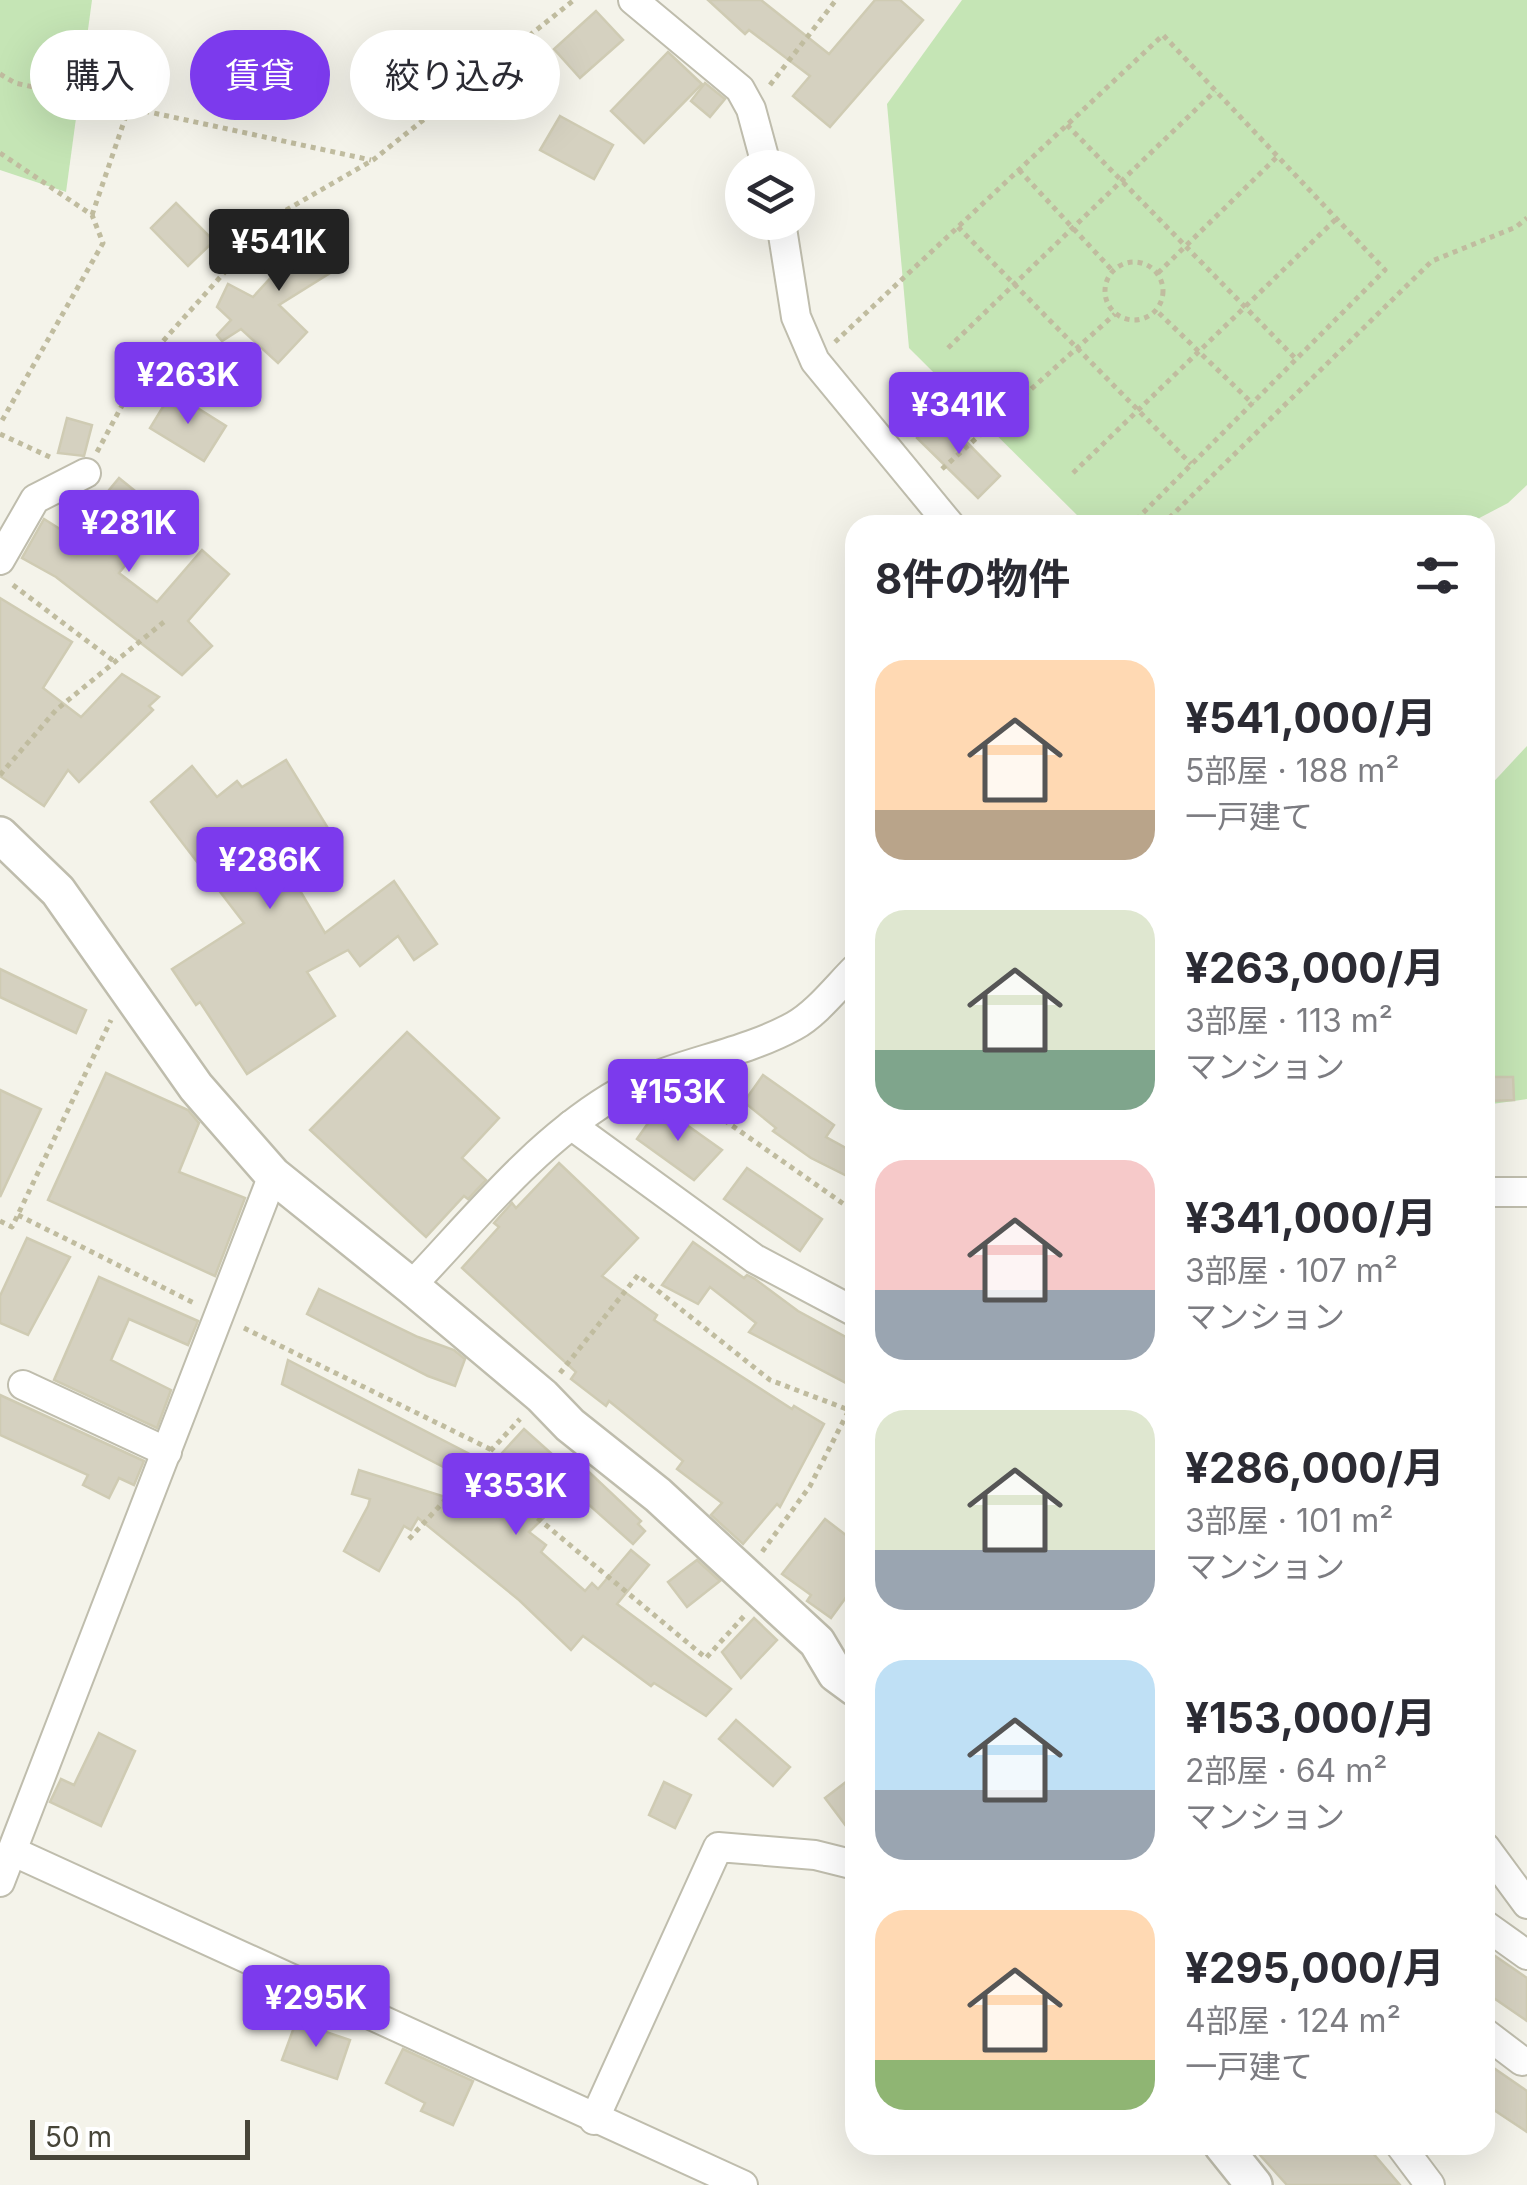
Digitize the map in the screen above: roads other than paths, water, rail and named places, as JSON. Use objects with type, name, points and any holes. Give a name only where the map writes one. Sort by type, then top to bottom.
[{"type":"street","points":[[633,0],[740,89],[751,109],[763,150]]},
{"type":"street","points":[[783,240],[796,317],[815,361],[941,515]]},
{"type":"street","points":[[0,560],[35,499],[86,473]]},
{"type":"street","points":[[0,835],[58,891],[196,1087],[273,1175],[412,1286],[542,1396],[570,1425],[658,1495],[817,1642],[836,1674],[845,1681]]},
{"type":"street","points":[[412,1286],[550,1140],[570,1125],[613,1096],[679,1069],[754,1046],[799,1024],[845,980]]},
{"type":"street","points":[[570,1125],[755,1259],[845,1307]]},
{"type":"street","points":[[0,1882],[273,1175]]},
{"type":"street","points":[[1495,1192],[1527,1192]]},
{"type":"street","points":[[24,1385],[167,1452]]},
{"type":"street","points":[[594,2120],[718,1847],[815,1855],[845,1862]]},
{"type":"street","points":[[14,1852],[743,2185]]},
{"type":"street","points":[[1495,1861],[1527,1904]]},
{"type":"street","points":[[1495,1933],[1527,1954]]},
{"type":"street","points":[[1495,2041],[1522,2061]]},
{"type":"street","points":[[1230,2155],[1254,2185]]},
{"type":"street","points":[[1408,2155],[1430,2185]]}]
